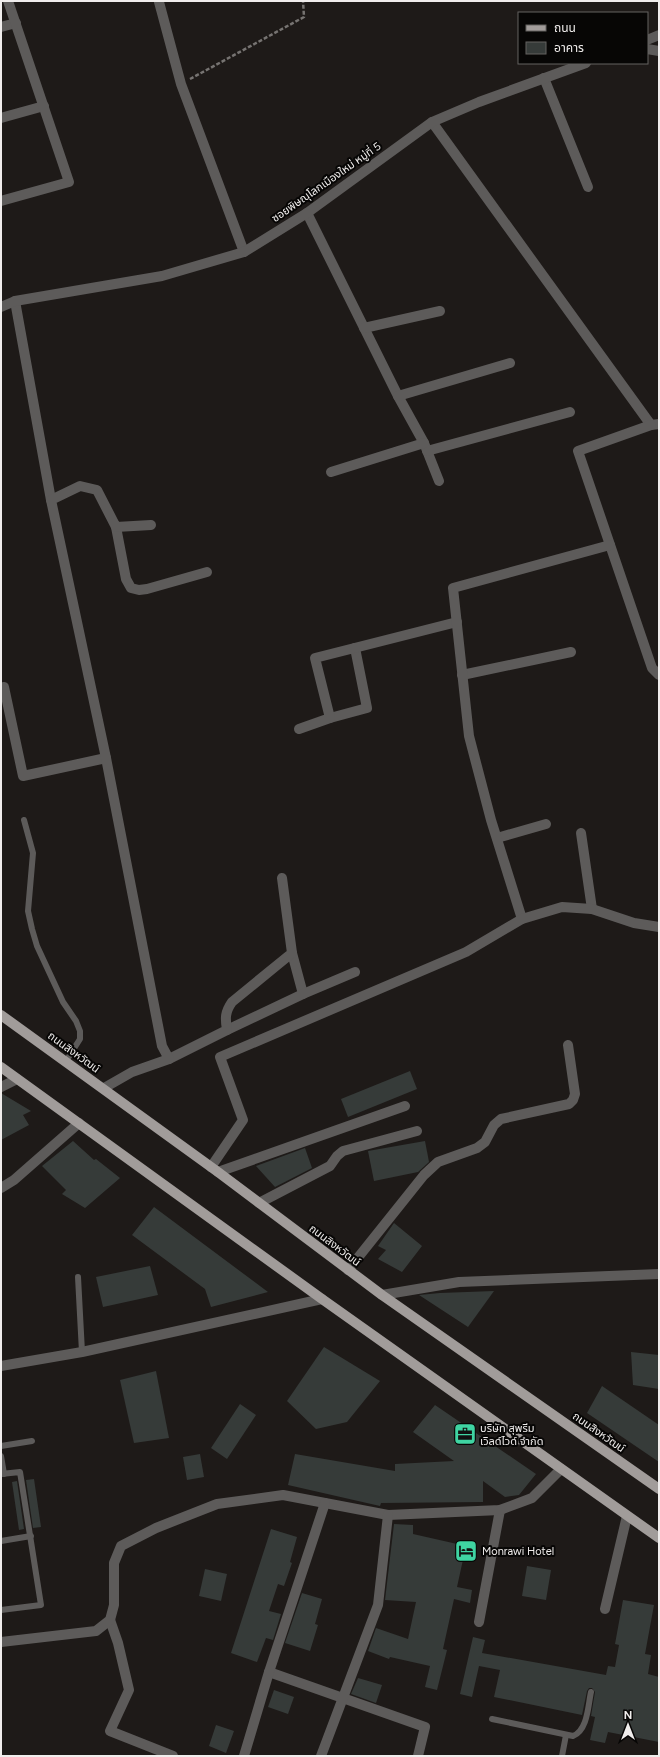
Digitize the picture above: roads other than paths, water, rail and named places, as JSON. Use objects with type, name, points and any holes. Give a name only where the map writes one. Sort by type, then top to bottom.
[{"type":"main road","name":"ถนนสิงหวัฒน์","points":[[1,1015],[104,1088],[382,1295],[659,1489]]},
{"type":"main road","points":[[1,1067],[322,1299],[659,1538]]},
{"type":"street","points":[[1,201],[69,182],[8,1]]},
{"type":"street","points":[[159,2],[181,84],[244,252]]},
{"type":"street","points":[[1,27],[16,23]]},
{"type":"street","points":[[648,40],[659,35]]},
{"type":"street","points":[[648,49],[659,51]]},
{"type":"street","name":"ซอยพิษณุโลกเมืองใหม่ หมู่ที่ 5","points":[[1,307],[15,301],[162,276],[244,252],[307,213],[432,122],[479,102],[583,64]]},
{"type":"street","points":[[544,78],[588,187]]},
{"type":"street","points":[[1,118],[44,106]]},
{"type":"street","points":[[432,122],[655,424],[578,451],[652,668],[659,675]]},
{"type":"street","points":[[307,213],[425,447],[440,481]]},
{"type":"street","points":[[15,301],[51,500],[106,758],[162,1046],[169,1059]]},
{"type":"street","points":[[364,328],[440,311]]},
{"type":"street","points":[[398,396],[510,363]]},
{"type":"street","points":[[331,472],[425,447],[570,412]]},
{"type":"street","points":[[51,500],[80,486],[97,490],[116,527],[127,584],[131,588],[139,590],[147,589],[207,572]]},
{"type":"street","points":[[116,527],[151,525]]},
{"type":"street","points":[[522,920],[496,838],[469,736],[453,588],[610,545]]},
{"type":"street","points":[[330,718],[315,658],[457,622]]},
{"type":"street","points":[[299,729],[330,718],[367,708],[355,648]]},
{"type":"street","points":[[462,675],[571,652]]},
{"type":"street","points":[[4,687],[23,776],[106,758]]},
{"type":"street","points":[[496,838],[546,824]]},
{"type":"street","points":[[581,833],[592,909]]},
{"type":"street","points":[[282,878],[292,953],[303,994]]},
{"type":"street","points":[[215,1170],[242,1120],[220,1057],[466,952],[522,920],[562,907],[592,909],[634,922],[659,927]]},
{"type":"street","points":[[227,1030],[225,1018],[226,1011],[232,1002],[292,953]]},
{"type":"street","points":[[104,1088],[132,1072],[169,1059],[303,994],[354,972]]},
{"type":"street","points":[[348,1270],[417,1182],[438,1162],[477,1148],[485,1142],[494,1125],[501,1119],[569,1104],[573,1100],[575,1094],[568,1045]]},
{"type":"street","points":[[1,1087],[17,1078]]},
{"type":"street","points":[[215,1170],[405,1106]]},
{"type":"street","points":[[1,1188],[14,1180],[79,1123]]},
{"type":"street","points":[[259,1203],[330,1166],[337,1156],[343,1151],[417,1131]]},
{"type":"street","points":[[382,1295],[459,1282],[659,1274]]},
{"type":"street","points":[[1,1366],[82,1352],[322,1299]]},
{"type":"street","points":[[174,1756],[110,1731],[130,1690],[118,1643],[110,1620],[114,1605],[114,1563],[121,1546],[156,1528],[217,1504],[283,1495],[388,1515],[500,1510],[532,1498],[560,1469]]},
{"type":"street","points":[[244,1756],[269,1672],[325,1503]]},
{"type":"street","points":[[479,1622],[500,1510]]},
{"type":"street","points":[[321,1756],[378,1605],[388,1515]]},
{"type":"street","points":[[605,1609],[627,1516]]},
{"type":"street","points":[[1,1642],[96,1631],[110,1620]]},
{"type":"street","points":[[269,1672],[425,1727],[418,1756]]},
{"type":"lane","points":[[24,820],[33,853],[28,911],[32,929],[37,946],[63,1002],[76,1021],[80,1031],[80,1039],[66,1061]]},
{"type":"lane","points":[[78,1277],[82,1352]]},
{"type":"lane","points":[[1,1446],[32,1442]]},
{"type":"lane","points":[[1,1456],[2,1474],[20,1472],[31,1536],[40,1605],[1,1610]]},
{"type":"lane","points":[[1,1541],[31,1536]]},
{"type":"lane","points":[[492,1719],[573,1736],[582,1730],[590,1692]]},
{"type":"lane","points":[[562,1756],[566,1735]]},
{"type":"place","name":"บริษัท สุพรีม เวิลด์ไวด์ จำกัด","points":[[465,1434]]},
{"type":"place","name":"Monrawi Hotel","points":[[466,1551]]}]
